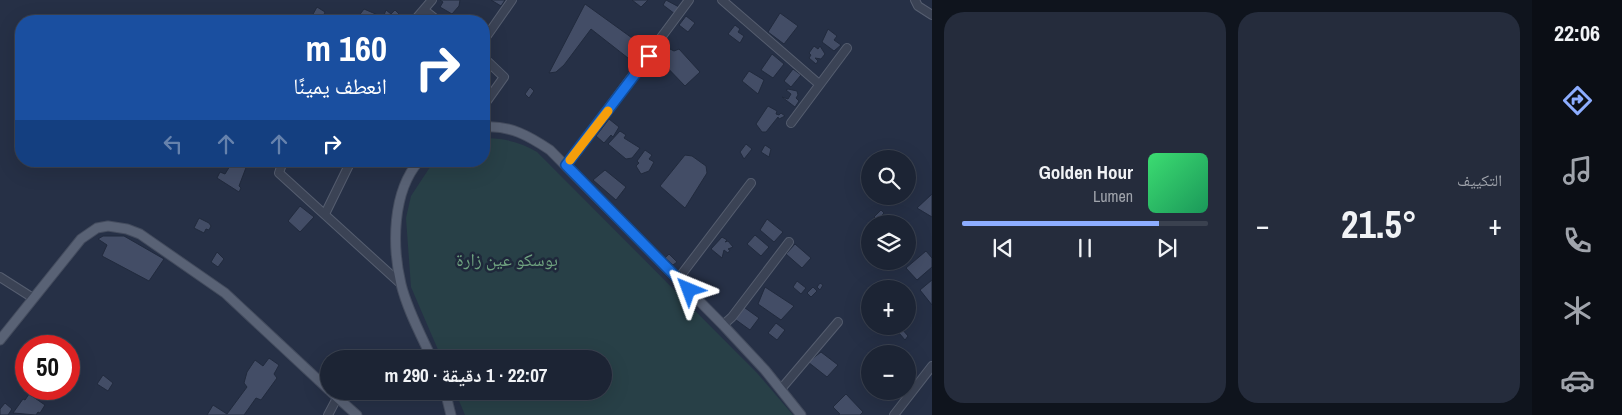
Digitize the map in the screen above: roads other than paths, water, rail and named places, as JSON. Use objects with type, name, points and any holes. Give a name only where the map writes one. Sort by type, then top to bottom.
[{"type":"main road","points":[[490,127],[504,127],[520,132],[550,150],[723,325],[781,389],[801,415]]},
{"type":"main road","points":[[415,167],[408,178],[399,208],[397,239],[401,284],[428,350]]},
{"type":"main road","points":[[0,340],[72,249],[90,232],[108,226],[127,229],[140,234],[178,258],[225,293],[320,382]]},
{"type":"main road","points":[[340,400],[357,415]]},
{"type":"main road","points":[[447,400],[451,415]]},
{"type":"street","points":[[419,15],[432,0]]},
{"type":"street","points":[[490,31],[512,0]]},
{"type":"street","points":[[566,165],[687,3],[677,0]]},
{"type":"street","points":[[722,0],[819,84]]},
{"type":"street","points":[[915,0],[918,6],[932,15]]},
{"type":"street","points":[[424,10],[430,15]]},
{"type":"street","points":[[791,123],[847,48]]},
{"type":"street","points":[[490,64],[504,77],[490,97]]},
{"type":"street","points":[[280,167],[279,173],[401,284]]},
{"type":"street","points":[[325,214],[348,167]]},
{"type":"street","points":[[678,279],[751,183]]},
{"type":"street","points":[[723,325],[732,317],[789,242]]},
{"type":"street","points":[[0,276],[34,298]]},
{"type":"street","points":[[781,389],[838,322]]},
{"type":"street","points":[[894,415],[932,366]]},
{"type":"street","points":[[328,415],[331,400]]},
{"type":"park label","name":"بوسكو عين زارة","points":[[507,260]]}]
